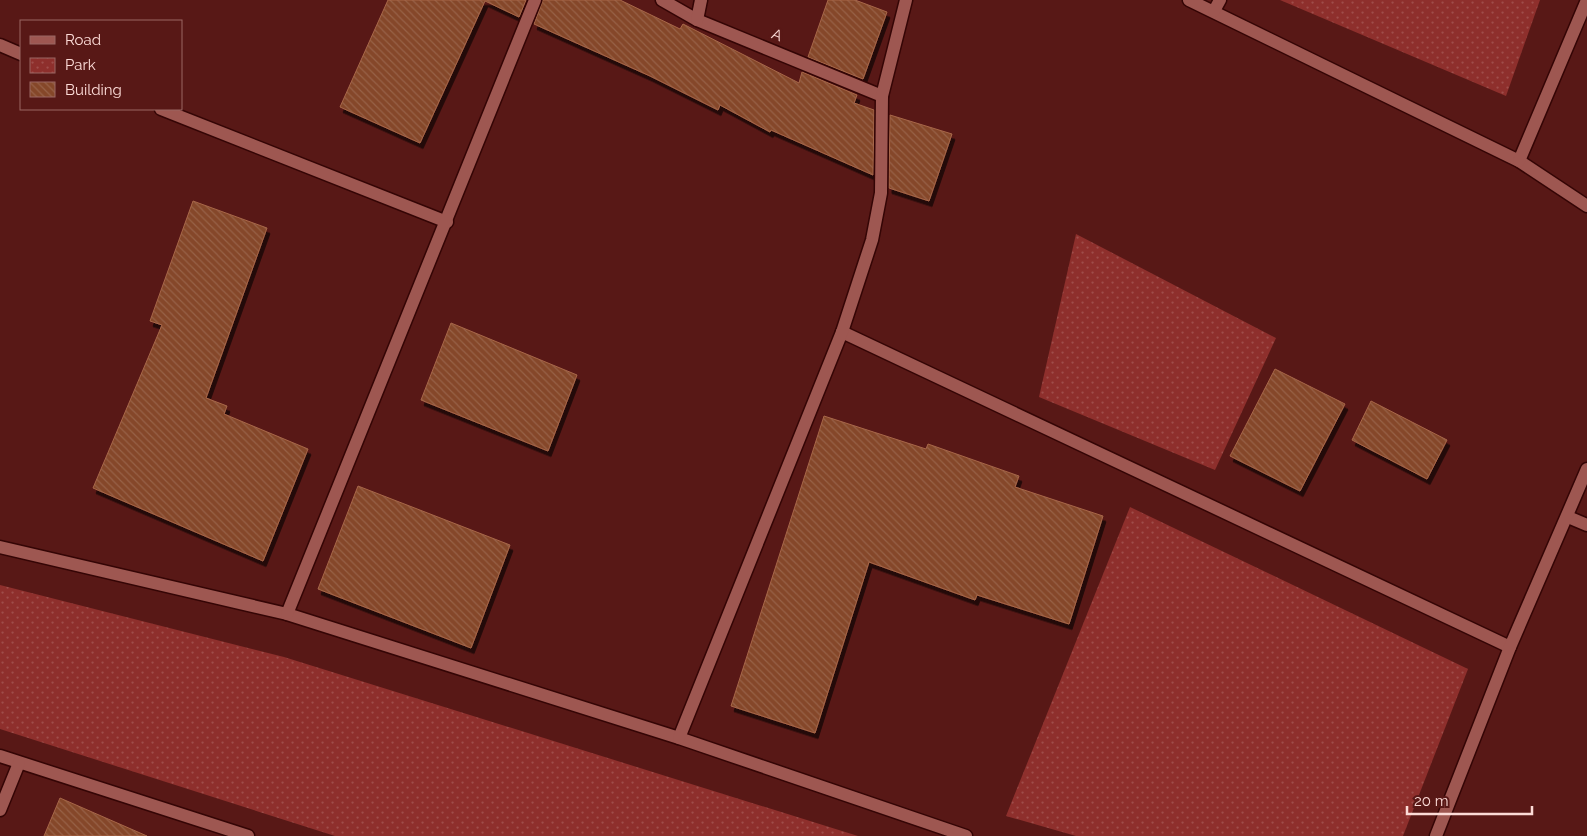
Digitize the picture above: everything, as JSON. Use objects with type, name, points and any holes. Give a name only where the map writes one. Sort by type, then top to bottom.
[{"type":"street","points":[[287,614],[447,222],[535,0]]},
{"type":"street","name":"A","points":[[662,0],[697,20],[882,96]]},
{"type":"street","points":[[697,20],[701,0]]},
{"type":"street","points":[[679,738],[842,332],[872,240],[881,193],[882,96],[906,0]]},
{"type":"street","points":[[1189,0],[1217,6],[1519,160],[1587,206]]},
{"type":"street","points":[[1519,160],[1587,0]]},
{"type":"street","points":[[0,45],[20,54]]},
{"type":"street","points":[[164,110],[447,222]]},
{"type":"street","points":[[842,332],[1510,647]]},
{"type":"street","points":[[1436,836],[1510,647],[1568,517],[1587,468]]},
{"type":"street","points":[[1568,517],[1587,525]]},
{"type":"street","points":[[0,547],[287,614],[679,738],[966,836]]},
{"type":"street","points":[[0,756],[248,836]]},
{"type":"street","points":[[0,810],[19,763]]},
{"type":"green space","points":[[1280,0],[1540,0],[1506,96]]},
{"type":"green space","points":[[1076,234],[1276,338],[1215,470],[1039,397]]},
{"type":"green space","points":[[1130,507],[1468,669],[1403,836],[1076,836],[1006,816]]},
{"type":"green space","points":[[0,585],[284,657],[858,836],[335,836],[0,729]]},
{"type":"building","points":[[388,0],[526,0],[519,17],[485,1],[420,143],[340,107]]},
{"type":"building","points":[[543,0],[620,0],[680,29],[683,24],[799,83],[802,72],[857,95],[854,103],[874,110],[873,175],[771,130],[770,132],[720,105],[718,110],[650,76],[534,24]]},
{"type":"building","points":[[828,0],[855,0],[887,12],[863,79],[808,57]]},
{"type":"building","points":[[890,115],[952,134],[929,201],[889,188]]},
{"type":"building","points":[[193,201],[267,228],[206,398],[227,406],[224,414],[308,449],[263,561],[93,488],[162,325],[150,321]]},
{"type":"building","points":[[451,323],[577,375],[548,451],[421,400]]},
{"type":"building","points":[[1275,369],[1345,404],[1300,491],[1230,456]]},
{"type":"building","points":[[1371,401],[1447,440],[1427,479],[1352,440]]},
{"type":"building","points":[[824,416],[926,449],[928,444],[1019,476],[1015,487],[1103,516],[1069,624],[977,595],[975,600],[869,562],[815,733],[731,706]]},
{"type":"building","points":[[358,486],[510,545],[471,648],[318,589]]},
{"type":"building","points":[[60,798],[147,836],[44,836]]}]
